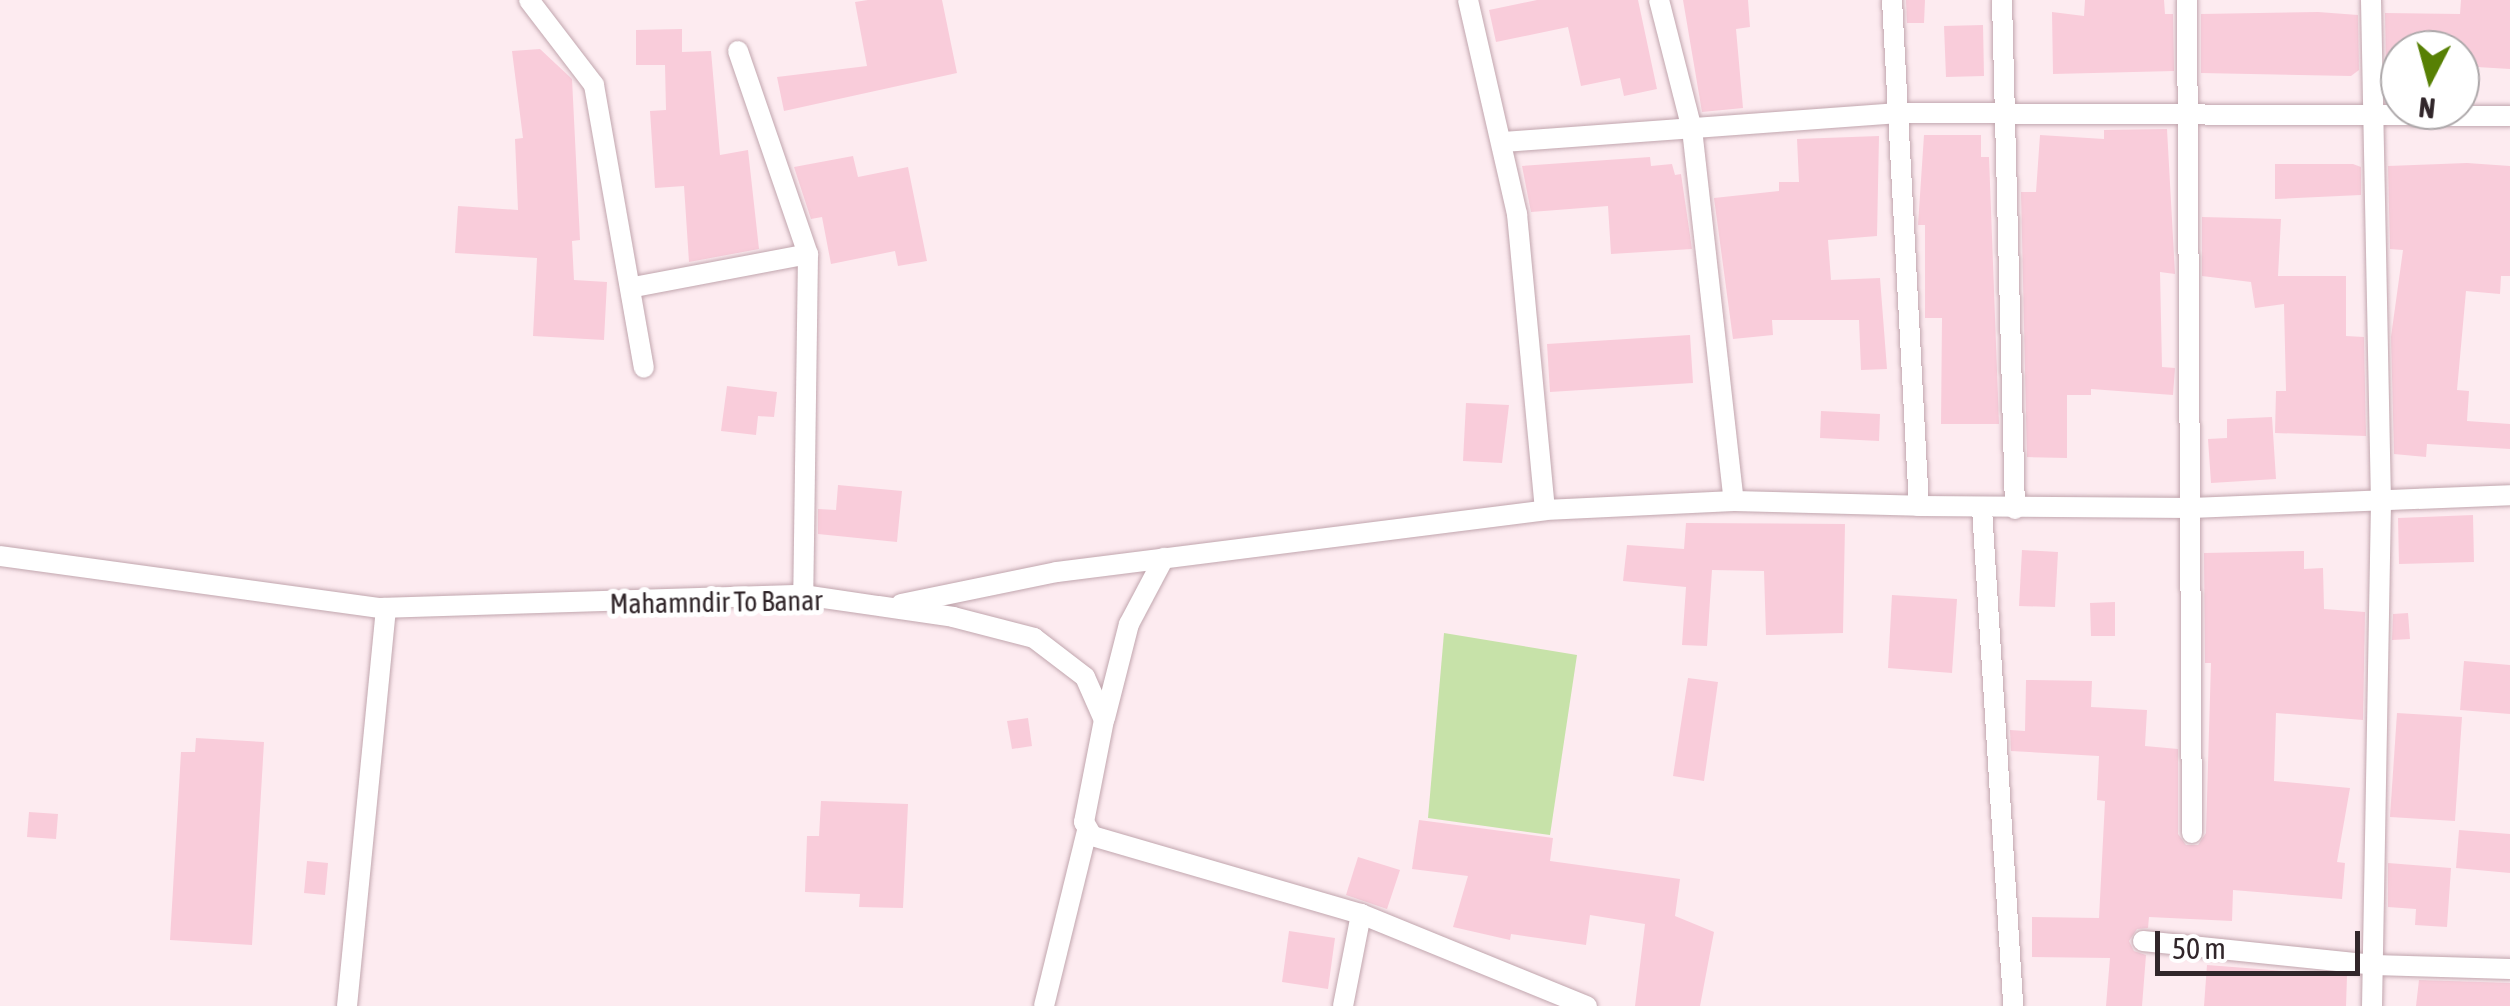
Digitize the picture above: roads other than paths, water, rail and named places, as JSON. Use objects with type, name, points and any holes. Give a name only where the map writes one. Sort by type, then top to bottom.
[{"type":"street","points":[[529,0],[594,84],[634,287],[644,368]]},
{"type":"street","points":[[1468,0],[1504,142],[1517,214],[1545,510]]},
{"type":"street","points":[[1659,0],[1692,129],[1734,500]]},
{"type":"street","points":[[1892,0],[1918,506]]},
{"type":"street","points":[[2002,0],[2016,509]]},
{"type":"street","points":[[2187,0],[2192,833]]},
{"type":"street","points":[[2371,0],[2382,502],[2372,1006]]},
{"type":"street","points":[[738,51],[808,254],[803,596]]},
{"type":"street","points":[[1504,142],[1896,113],[2510,116]]},
{"type":"street","points":[[634,287],[808,254]]},
{"type":"street","points":[[885,607],[1164,558],[1545,510],[1734,500],[1982,509],[2191,508],[2510,495]]},
{"type":"street","points":[[1982,509],[2013,1006]]},
{"type":"street","name":"Mahamndir To Banar","points":[[0,556],[386,608],[803,596],[885,607],[1034,638],[1085,676],[1104,720]]},
{"type":"street","points":[[1044,1006],[1087,831],[1104,720],[1129,624],[1164,558]]},
{"type":"street","points":[[347,1006],[386,608]]},
{"type":"street","points":[[1087,831],[1102,842],[1361,914],[1587,1006]]},
{"type":"street","points":[[1343,1006],[1361,914]]},
{"type":"street","points":[[2143,940],[2374,965],[2510,970]]}]
